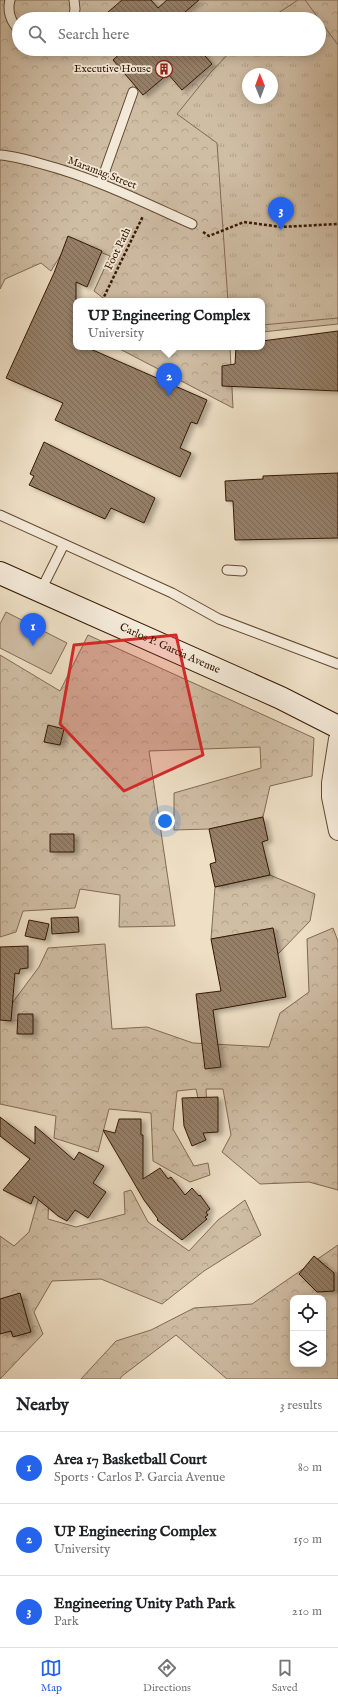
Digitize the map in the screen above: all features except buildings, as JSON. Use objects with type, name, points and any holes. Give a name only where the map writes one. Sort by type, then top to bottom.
[{"type":"main road","name":"Carlos P. Garcia Avenue","points":[[0,573],[280,698],[338,727]]},
{"type":"street","points":[[338,739],[331,783],[331,797],[338,831]]},
{"type":"lane","points":[[10,0],[10,17],[12,20]]},
{"type":"lane","points":[[74,0],[74,12]]},
{"type":"lane","points":[[100,182],[133,92]]},
{"type":"lane","name":"Maramag Street","points":[[0,155],[10,156],[57,168],[100,182],[192,224]]},
{"type":"lane","points":[[0,515],[172,593],[219,619],[338,664]]},
{"type":"lane","points":[[40,590],[64,544]]},
{"type":"lane","points":[[227,570],[242,571]]},
{"type":"path","name":"Foot Path","points":[[103,298],[148,204]]},
{"type":"path","points":[[192,224],[209,236],[244,222],[281,227],[338,224]]},
{"type":"highlighted area","points":[[176,635],[203,755],[124,791],[60,724],[74,645]]},
{"type":"green space","points":[[0,0],[338,0],[338,324],[265,332],[265,298],[103,298],[94,291],[110,256],[70,240],[51,271],[41,263],[5,279],[0,289]]},
{"type":"green space","points":[[298,0],[305,0],[314,12],[280,12]]},
{"type":"green space","points":[[326,29],[338,45],[338,318],[265,325],[265,298],[228,298],[217,143],[177,114],[211,72],[226,56],[326,56]]},
{"type":"green space","points":[[122,350],[230,350],[233,408]]},
{"type":"green space","points":[[6,612],[67,643],[51,674],[0,648],[0,624]]},
{"type":"green space","points":[[88,635],[314,738],[312,776],[270,786],[263,817],[209,829],[174,830],[174,793],[261,768],[260,747],[149,751],[175,926],[119,927],[120,895],[80,889],[75,908],[23,911],[16,932],[0,937],[0,655],[60,691]]},
{"type":"green space","points":[[270,875],[315,894],[310,921],[278,954],[273,928],[211,939],[215,887]]},
{"type":"green space","points":[[333,928],[338,941],[338,1190],[309,1182],[260,1184],[222,1152],[231,1135],[223,1089],[206,1089],[208,1127],[204,1127],[196,1089],[177,1091],[173,1129],[194,1166],[208,1163],[210,1175],[190,1182],[153,1161],[151,1113],[109,1109],[98,1152],[54,1138],[56,1116],[0,1104],[0,1007],[10,1006],[39,967],[48,948],[105,944],[112,1029],[147,1027],[193,1043],[269,1047],[280,1013],[309,992],[307,939]]},
{"type":"green space","points":[[131,1190],[148,1222],[189,1251],[218,1220],[245,1200],[261,1235],[204,1271],[162,1304],[101,1279],[52,1281],[34,1312],[43,1334],[0,1379],[0,1236],[14,1246],[29,1232],[40,1193],[49,1194],[48,1219],[76,1227],[125,1214],[124,1192]]},
{"type":"green space","points":[[338,1245],[338,1379],[227,1379],[176,1335],[120,1379],[81,1379],[116,1341],[151,1330],[194,1308],[252,1304]]},
{"type":"place","name":"Executive House","points":[[164,69]]},
{"type":"place","name":"Engineering Unity Path Park","points":[[281,230]]},
{"type":"place","name":"UP Engineering Complex","points":[[169,396]]},
{"type":"place","name":"Area 17 Basketball Court","points":[[33,646]]}]
